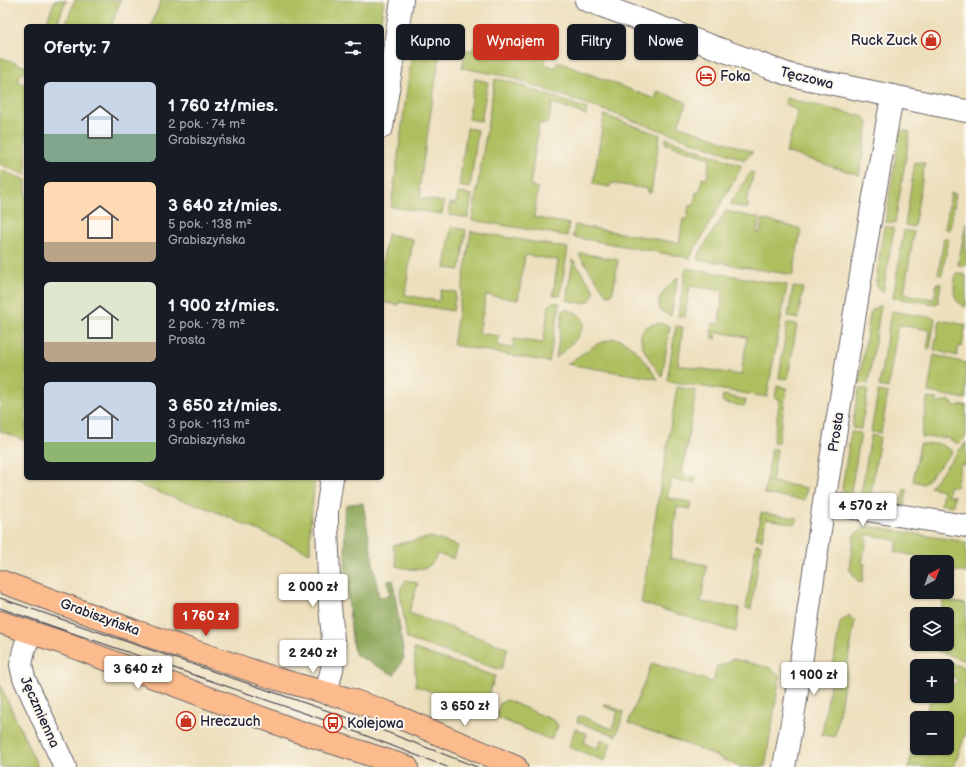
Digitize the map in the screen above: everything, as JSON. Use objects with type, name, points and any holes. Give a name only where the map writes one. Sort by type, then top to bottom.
[{"type":"main road","name":"Grabiszyńska","points":[[0,581],[247,669],[389,713],[516,767]]},
{"type":"main road","points":[[0,622],[60,642],[297,731],[396,765]]},
{"type":"street","points":[[384,114],[402,0]]},
{"type":"street","name":"Tęczowa","points":[[586,0],[790,75],[966,111]]},
{"type":"street","name":"Prosta","points":[[784,767],[795,705],[824,502],[872,208],[892,97]]},
{"type":"street","points":[[326,693],[332,670],[334,650],[330,606],[327,525],[327,511],[332,480]]},
{"type":"street","points":[[824,502],[966,526]]},
{"type":"street","name":"Jęczmienna","points":[[30,633],[21,665],[24,678],[65,767]]},
{"type":"green space","points":[[55,0],[66,0],[57,24],[46,24]]},
{"type":"green space","points":[[75,0],[121,0],[112,24],[66,24]]},
{"type":"green space","points":[[161,0],[384,0],[380,24],[152,24]]},
{"type":"green space","points":[[473,48],[473,60],[546,60],[545,64],[555,68],[558,62],[655,99],[658,91],[686,102],[678,125],[753,152],[745,160],[510,77],[462,68],[464,60],[465,60],[466,49],[472,51]]},
{"type":"green space","points":[[0,57],[24,66],[24,72],[22,72],[18,82],[24,84],[24,174],[0,164]]},
{"type":"green space","points":[[411,60],[439,60],[419,189],[421,190],[420,198],[444,202],[442,214],[391,207]]},
{"type":"green space","points":[[475,79],[488,82],[481,121],[468,119]]},
{"type":"green space","points":[[495,79],[511,82],[587,109],[586,115],[552,103],[548,124],[539,123],[530,186],[538,188],[534,217],[569,224],[567,236],[472,220]]},
{"type":"green space","points":[[786,98],[865,117],[868,123],[859,175],[786,152],[798,111],[785,104]]},
{"type":"green space","points":[[604,115],[660,135],[651,193],[648,193],[648,189],[611,183],[610,187],[593,184]]},
{"type":"green space","points":[[467,128],[478,130],[470,188],[459,186]]},
{"type":"green space","points":[[900,131],[910,132],[895,223],[885,222]]},
{"type":"green space","points":[[666,138],[742,166],[690,258],[573,237],[575,225],[679,243],[683,219],[687,219],[689,205],[694,206],[696,192],[700,192],[702,178],[707,179],[710,158],[666,144]]},
{"type":"green space","points":[[915,162],[925,163],[914,227],[905,225]]},
{"type":"green space","points":[[0,170],[24,179],[24,440],[0,431]]},
{"type":"green space","points":[[751,172],[754,173],[746,204],[749,204],[747,209],[730,204]]},
{"type":"green space","points":[[458,193],[472,195],[468,218],[449,215],[450,203],[456,204]]},
{"type":"green space","points":[[951,193],[956,194],[950,230],[945,229]]},
{"type":"green space","points":[[726,211],[759,218],[757,233],[760,233],[762,219],[801,229],[793,275],[725,264],[725,261],[722,261],[722,263],[698,260],[697,257]]},
{"type":"green space","points":[[966,223],[966,266],[958,265]]},
{"type":"green space","points":[[884,226],[894,228],[883,293],[877,287],[876,280]]},
{"type":"green space","points":[[451,227],[466,230],[460,270],[445,268]]},
{"type":"green space","points":[[904,230],[914,232],[904,294],[934,299],[937,283],[941,284],[938,303],[936,304],[893,298]]},
{"type":"green space","points":[[471,231],[568,248],[560,296],[553,295],[558,260],[525,255],[518,300],[486,295],[479,333],[499,336],[498,346],[513,348],[514,339],[543,343],[549,305],[551,305],[552,302],[560,303],[549,362],[453,345]]},
{"type":"green space","points":[[387,234],[413,239],[405,295],[439,301],[441,290],[456,292],[453,311],[399,302],[399,305],[384,302],[384,254]]},
{"type":"green space","points":[[944,238],[949,239],[942,275],[938,274]]},
{"type":"green space","points":[[581,253],[618,260],[612,294],[607,295],[579,255]]},
{"type":"green space","points":[[573,260],[594,290],[591,300],[588,302],[580,303],[566,300]]},
{"type":"green space","points":[[686,268],[787,285],[767,397],[667,381],[676,326],[683,327],[678,365],[741,375],[747,337],[717,332],[716,339],[712,338],[712,323],[719,324],[723,291],[690,286],[685,317],[678,316]]},
{"type":"green space","points":[[956,273],[966,275],[966,307],[957,301],[955,297],[954,288]]},
{"type":"green space","points":[[678,277],[671,316],[660,310],[659,300],[667,288]]},
{"type":"green space","points":[[793,287],[803,288],[798,319],[788,317]]},
{"type":"green space","points":[[881,306],[868,384],[859,383],[870,314],[873,309]]},
{"type":"green space","points":[[566,309],[577,314],[583,319],[583,326],[576,339],[556,358],[563,310]]},
{"type":"green space","points":[[891,311],[935,318],[930,349],[927,349],[930,330],[898,325],[888,388],[879,386]]},
{"type":"green space","points":[[940,320],[966,325],[962,347],[959,346],[957,356],[934,350]]},
{"type":"green space","points":[[660,323],[670,326],[662,377],[647,354],[641,338],[642,331],[648,326]]},
{"type":"green space","points":[[787,323],[797,324],[788,379],[779,378]]},
{"type":"green space","points":[[614,338],[621,340],[634,349],[658,379],[567,364],[597,344]]},
{"type":"green space","points":[[934,355],[966,363],[966,399],[928,392]]},
{"type":"green space","points":[[777,386],[787,388],[778,443],[773,442],[780,399],[775,398]]},
{"type":"green space","points":[[677,387],[696,391],[682,475],[696,477],[694,483],[671,479],[667,498],[692,502],[690,509],[677,507],[670,558],[707,565],[701,602],[739,608],[736,632],[641,603]]},
{"type":"green space","points":[[859,388],[868,389],[861,429],[852,428]]},
{"type":"green space","points":[[878,391],[888,393],[881,433],[871,432]]},
{"type":"green space","points":[[723,395],[746,400],[745,405],[724,403],[722,401]]},
{"type":"green space","points":[[927,398],[937,399],[937,404],[948,400],[956,406],[966,405],[966,436],[960,443],[956,443],[947,438],[921,437]]},
{"type":"green space","points":[[851,432],[861,433],[850,497],[847,497],[842,488]]},
{"type":"green space","points":[[871,435],[880,437],[870,499],[901,505],[904,488],[907,489],[904,513],[859,506]]},
{"type":"green space","points":[[966,442],[966,465],[961,464],[956,487],[949,486],[948,495],[954,496],[953,506],[941,504],[943,490],[930,487]]},
{"type":"green space","points":[[920,444],[940,444],[953,451],[924,484],[913,481]]},
{"type":"green space","points":[[772,448],[777,449],[772,482],[807,488],[804,500],[764,494]]},
{"type":"green space","points":[[126,480],[315,480],[310,528],[310,553],[207,508],[171,497]]},
{"type":"green space","points":[[363,503],[379,597],[390,596],[388,581],[393,580],[404,658],[394,675],[356,655],[353,648],[346,580],[344,513],[346,506],[350,504]]},
{"type":"green space","points":[[761,513],[797,518],[796,524],[766,519],[762,540],[756,538]]},
{"type":"green space","points":[[867,526],[966,542],[966,573],[954,571],[954,555],[911,555],[895,552],[898,541],[866,534],[867,540],[862,563],[865,564],[862,583],[858,582],[849,568],[854,535]]},
{"type":"green space","points":[[431,537],[458,546],[454,559],[437,554],[431,564],[423,569],[409,569],[397,566],[393,545]]},
{"type":"green space","points":[[756,544],[761,545],[751,609],[746,608]]},
{"type":"green space","points":[[406,580],[418,583],[409,613],[508,648],[501,670],[407,639],[400,592]]},
{"type":"green space","points":[[943,600],[966,604],[966,661],[937,651],[954,651],[954,607],[942,607]]},
{"type":"green space","points":[[850,615],[850,619],[855,620],[835,737],[822,735],[840,622]]},
{"type":"green space","points":[[414,649],[495,676],[484,711],[416,686]]},
{"type":"green space","points":[[733,659],[771,668],[780,676],[765,767],[741,767],[692,746],[628,723],[652,663],[713,682],[717,666],[723,665]]},
{"type":"green space","points":[[954,664],[966,668],[966,732],[954,767],[909,767],[911,755],[954,755],[954,711],[926,711],[930,703],[954,703],[954,684],[958,682],[954,676]]},
{"type":"green space","points":[[0,684],[38,767],[0,767]]},
{"type":"green space","points":[[507,700],[555,721],[558,726],[551,740],[496,717],[500,703]]},
{"type":"green space","points":[[605,704],[624,712],[616,736],[577,722],[578,717],[581,716],[612,729],[618,712],[604,706]]},
{"type":"green space","points":[[575,729],[587,734],[584,743],[597,749],[601,739],[611,743],[605,761],[569,747]]},
{"type":"tram line","points":[[0,598],[363,723],[477,767]]},
{"type":"tram line","points":[[0,608],[333,723],[447,767]]},
{"type":"place","name":"Ruck Zuck","points":[[931,40]]},
{"type":"place","name":"Foka","points":[[706,76]]},
{"type":"place","name":"Hreczuch","points":[[186,721]]},
{"type":"place","name":"Kolejowa","points":[[333,723]]}]
